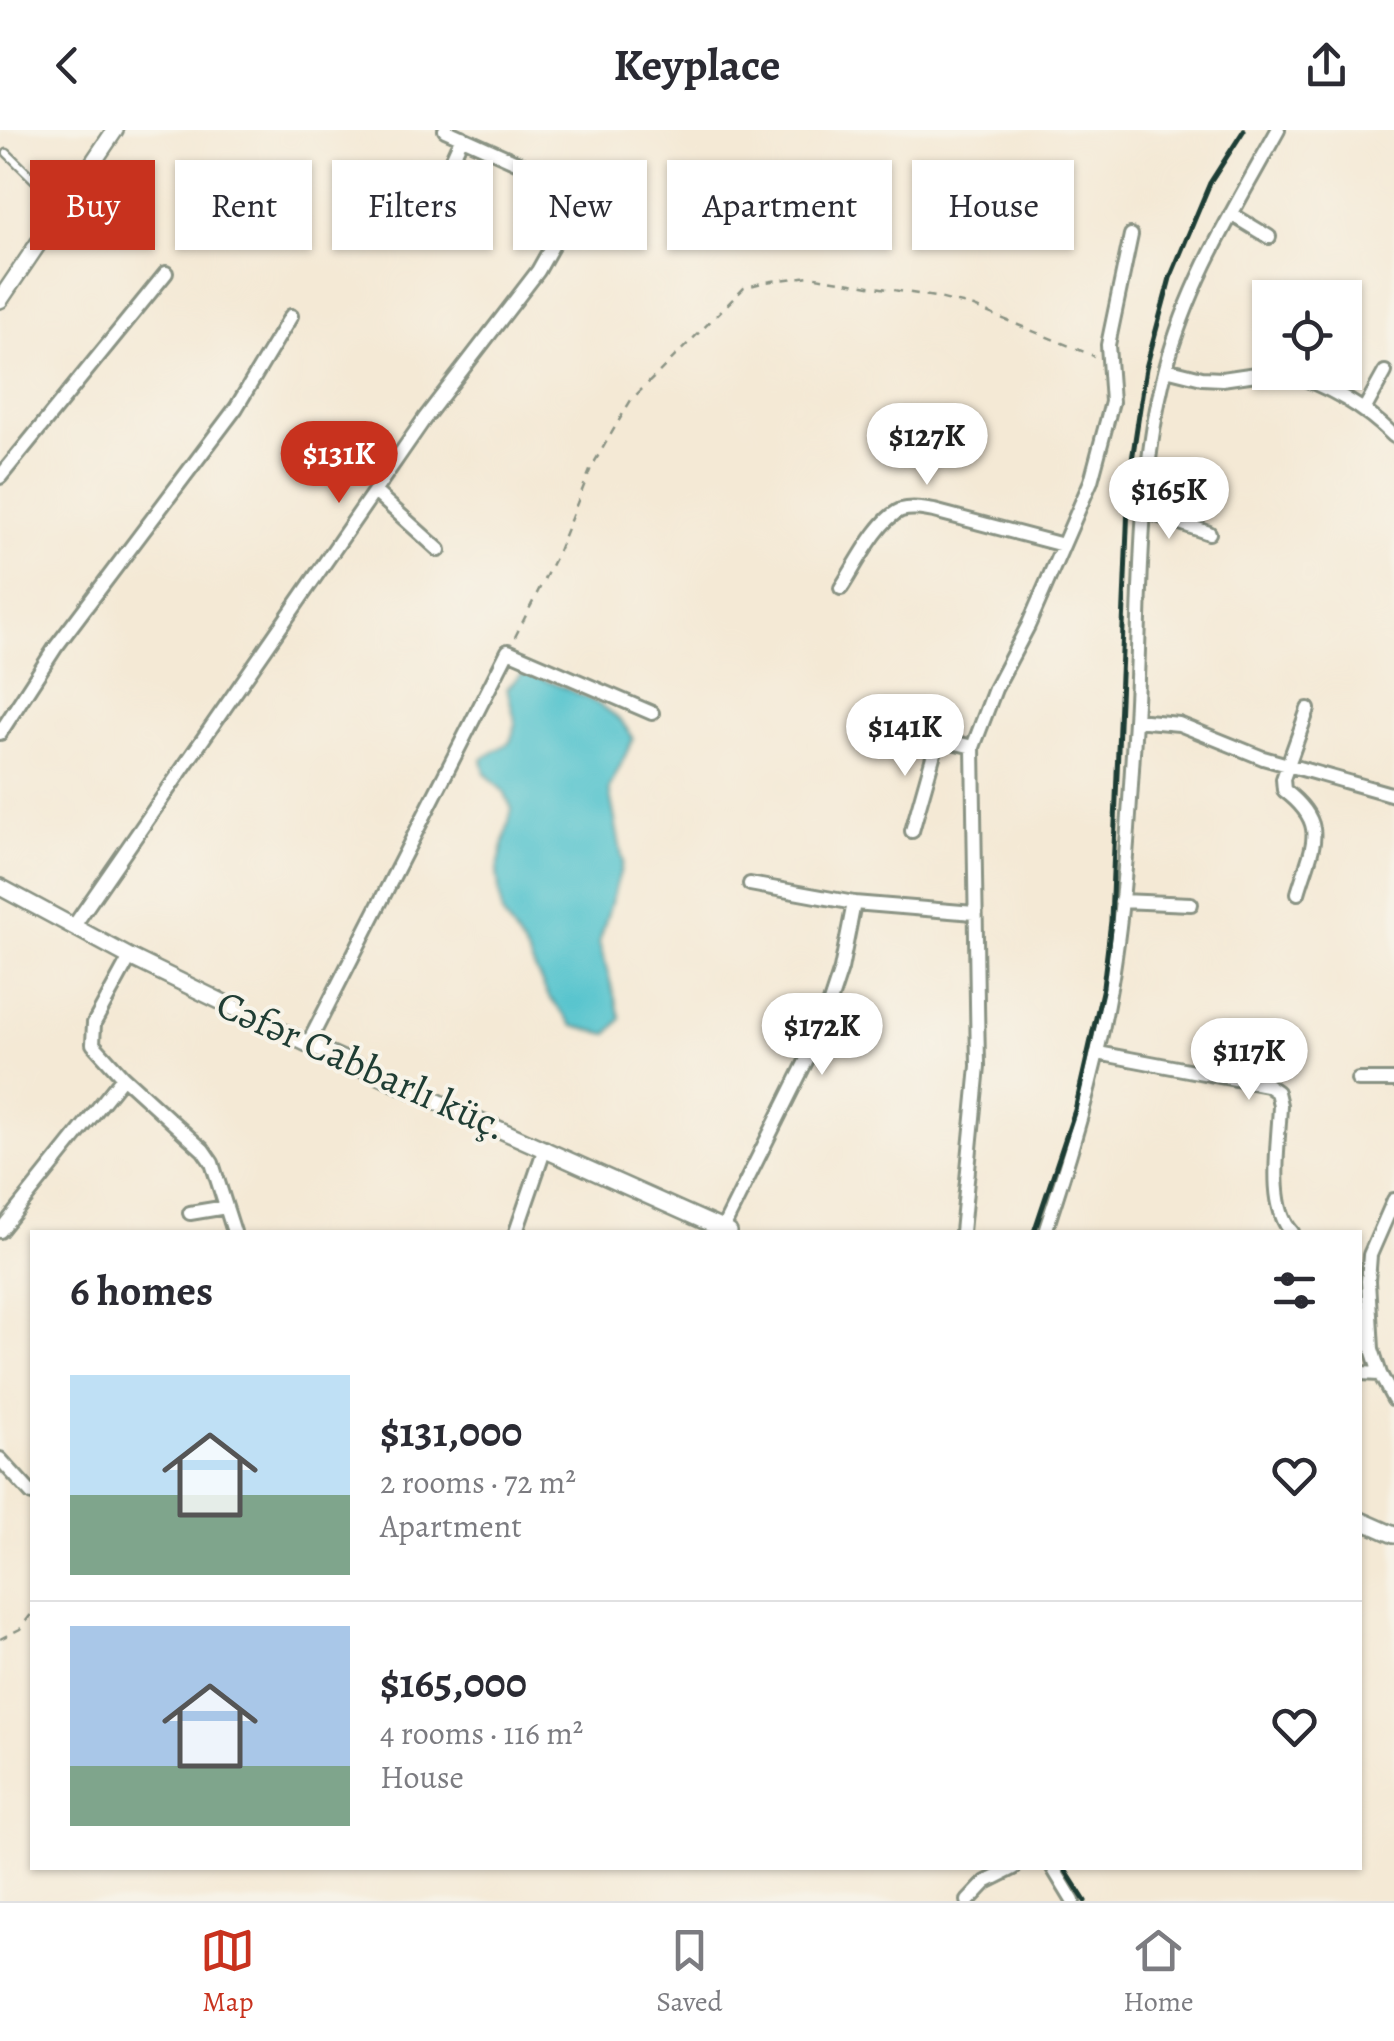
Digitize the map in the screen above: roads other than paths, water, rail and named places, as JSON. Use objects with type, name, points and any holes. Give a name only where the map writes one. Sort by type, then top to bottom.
[{"type":"street","points":[[95,160],[115,130]]},
{"type":"street","points":[[73,927],[448,387],[538,271],[572,209],[572,190],[561,182],[445,130]]},
{"type":"street","points":[[1046,1230],[1098,1053],[1111,982],[1135,720],[1143,510],[1154,422],[1166,369],[1196,279],[1278,130]]},
{"type":"street","points":[[451,160],[462,137]]},
{"type":"street","points":[[1232,214],[1269,236]]},
{"type":"street","points":[[962,1230],[978,1066],[973,747],[995,689],[1028,626],[1091,480],[1112,402],[1108,345],[1130,235]]},
{"type":"street","points":[[0,300],[34,250]]},
{"type":"street","points":[[0,477],[166,273]]},
{"type":"street","points":[[0,732],[55,648],[236,408],[291,316]]},
{"type":"street","points":[[1166,369],[1202,378],[1252,375]]},
{"type":"street","points":[[1364,410],[1384,372]]},
{"type":"street","points":[[1327,390],[1364,410],[1394,436]]},
{"type":"street","points":[[375,492],[440,550]]},
{"type":"street","points":[[841,588],[885,521],[898,511],[912,508],[934,510],[1064,544]]},
{"type":"street","points":[[1143,510],[1208,533]]},
{"type":"street","points":[[308,1044],[508,651],[652,713]]},
{"type":"street","points":[[1298,893],[1314,839],[1314,822],[1304,806],[1284,790],[1282,779],[1308,709]]},
{"type":"street","points":[[1135,720],[1180,724],[1263,758],[1394,794]]},
{"type":"street","points":[[910,732],[973,747]]},
{"type":"street","points":[[912,831],[938,738]]},
{"type":"street","points":[[750,884],[854,902],[974,913]]},
{"type":"street","name":"Cəfər Cabbarlı küç.","points":[[0,887],[308,1044],[724,1230]]},
{"type":"street","points":[[1121,901],[1191,904]]},
{"type":"street","points":[[726,1230],[820,1033],[840,969],[854,902]]},
{"type":"street","points":[[130,956],[91,1035],[99,1054],[203,1150],[212,1164],[233,1230]]},
{"type":"street","points":[[1098,1053],[1267,1085],[1277,1092],[1277,1205],[1290,1230]]},
{"type":"street","points":[[0,1231],[123,1077]]},
{"type":"street","points":[[1358,1080],[1394,1080]]},
{"type":"street","points":[[517,1230],[545,1148]]},
{"type":"street","points":[[1394,1200],[1365,1252],[1370,1334],[1380,1374],[1394,1400]]},
{"type":"street","points":[[190,1213],[226,1208]]},
{"type":"street","points":[[1362,1373],[1380,1374]]},
{"type":"street","points":[[0,1459],[30,1492]]},
{"type":"street","points":[[1362,1521],[1394,1536]]},
{"type":"street","points":[[968,1901],[986,1882],[1010,1870]]},
{"type":"street","points":[[1054,1870],[1072,1901]]},
{"type":"lane","points":[[7,152],[30,175]]},
{"type":"water","points":[[522,674],[531,674],[602,707],[615,716],[633,739],[609,789],[623,862],[599,943],[621,1019],[608,1034],[573,1026],[549,997],[502,914],[497,871],[512,809],[504,792],[485,773],[482,759],[510,742],[516,724],[507,688]]},
{"type":"railway","points":[[1035,1230],[1075,1110],[1103,987],[1111,921],[1129,480],[1146,368],[1170,278],[1210,183],[1244,130]]},
{"type":"railway","points":[[1065,1870],[1085,1901]]}]
